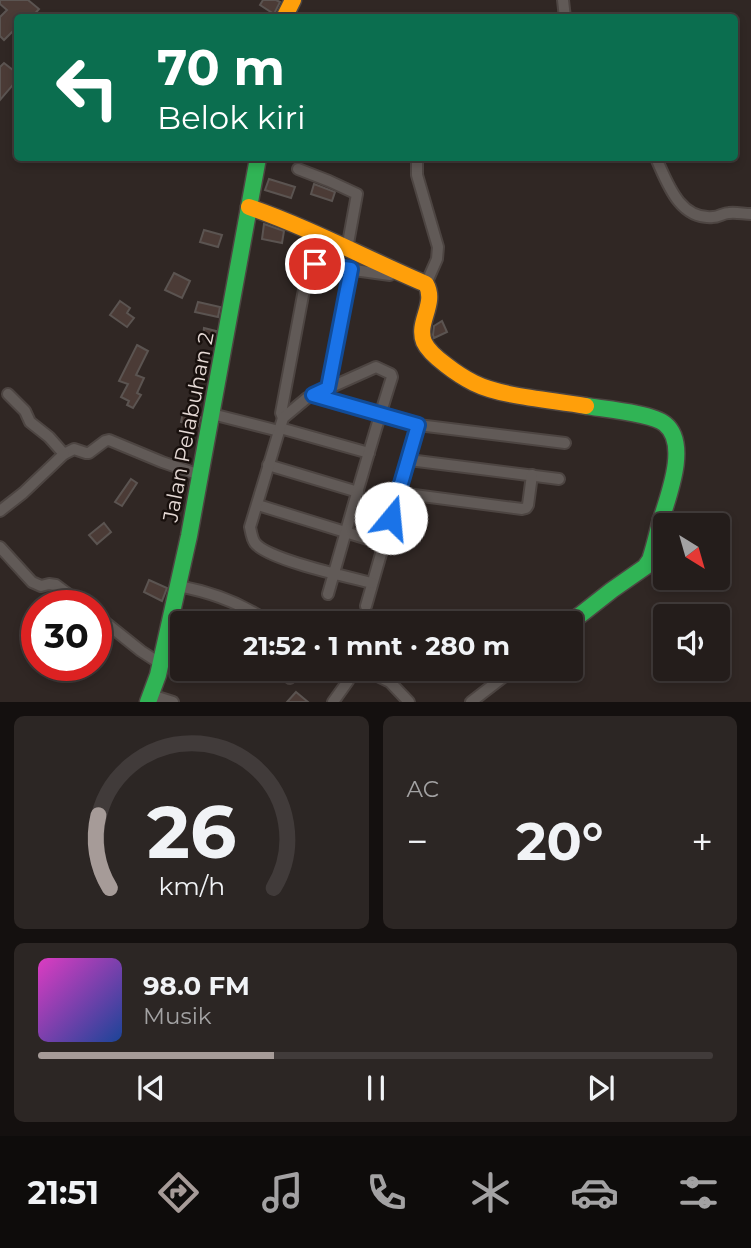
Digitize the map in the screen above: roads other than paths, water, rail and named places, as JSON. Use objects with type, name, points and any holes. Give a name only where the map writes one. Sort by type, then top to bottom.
[{"type":"street","name":"Jalan Pelabuhan 2","points":[[150,699],[161,664],[178,586],[257,161]]},
{"type":"street","points":[[417,161],[418,175],[438,247],[426,284]]},
{"type":"street","points":[[657,161],[674,196],[690,212],[707,217],[730,212],[751,214]]},
{"type":"street","points":[[298,169],[357,194],[346,249]]},
{"type":"street","points":[[249,207],[281,218],[426,284],[431,296],[422,328],[423,341],[434,354],[469,381],[491,390],[643,416],[665,424],[670,430],[676,456],[675,470],[650,560],[645,567],[583,613]]},
{"type":"street","points":[[372,583],[283,558],[257,546],[250,527],[280,426],[308,268],[315,264],[390,275]]},
{"type":"street","points":[[328,388],[351,269]]},
{"type":"street","points":[[280,426],[313,395],[371,368],[391,374],[328,594]]},
{"type":"street","points":[[8,394],[27,414],[30,422],[64,454]]},
{"type":"street","points":[[313,395],[418,425],[565,443]]},
{"type":"street","points":[[212,414],[280,426],[369,453]]},
{"type":"street","points":[[366,606],[418,425]]},
{"type":"street","points":[[0,511],[64,454],[74,449],[89,453],[109,440],[200,475]]},
{"type":"street","points":[[409,460],[559,479]]},
{"type":"street","points":[[268,466],[358,492]]},
{"type":"street","points":[[399,493],[522,509],[528,505],[532,475]]},
{"type":"street","points":[[258,505],[384,544]]},
{"type":"street","points":[[0,547],[32,582],[41,586],[56,585],[63,590]]},
{"type":"street","points":[[178,586],[216,596],[251,611]]},
{"type":"street","points":[[112,628],[141,652],[161,664]]},
{"type":"street","points":[[332,702],[348,681]]},
{"type":"street","points":[[387,681],[409,702]]},
{"type":"street","points":[[471,702],[498,681]]},
{"type":"street","points":[[150,699],[173,702]]}]
